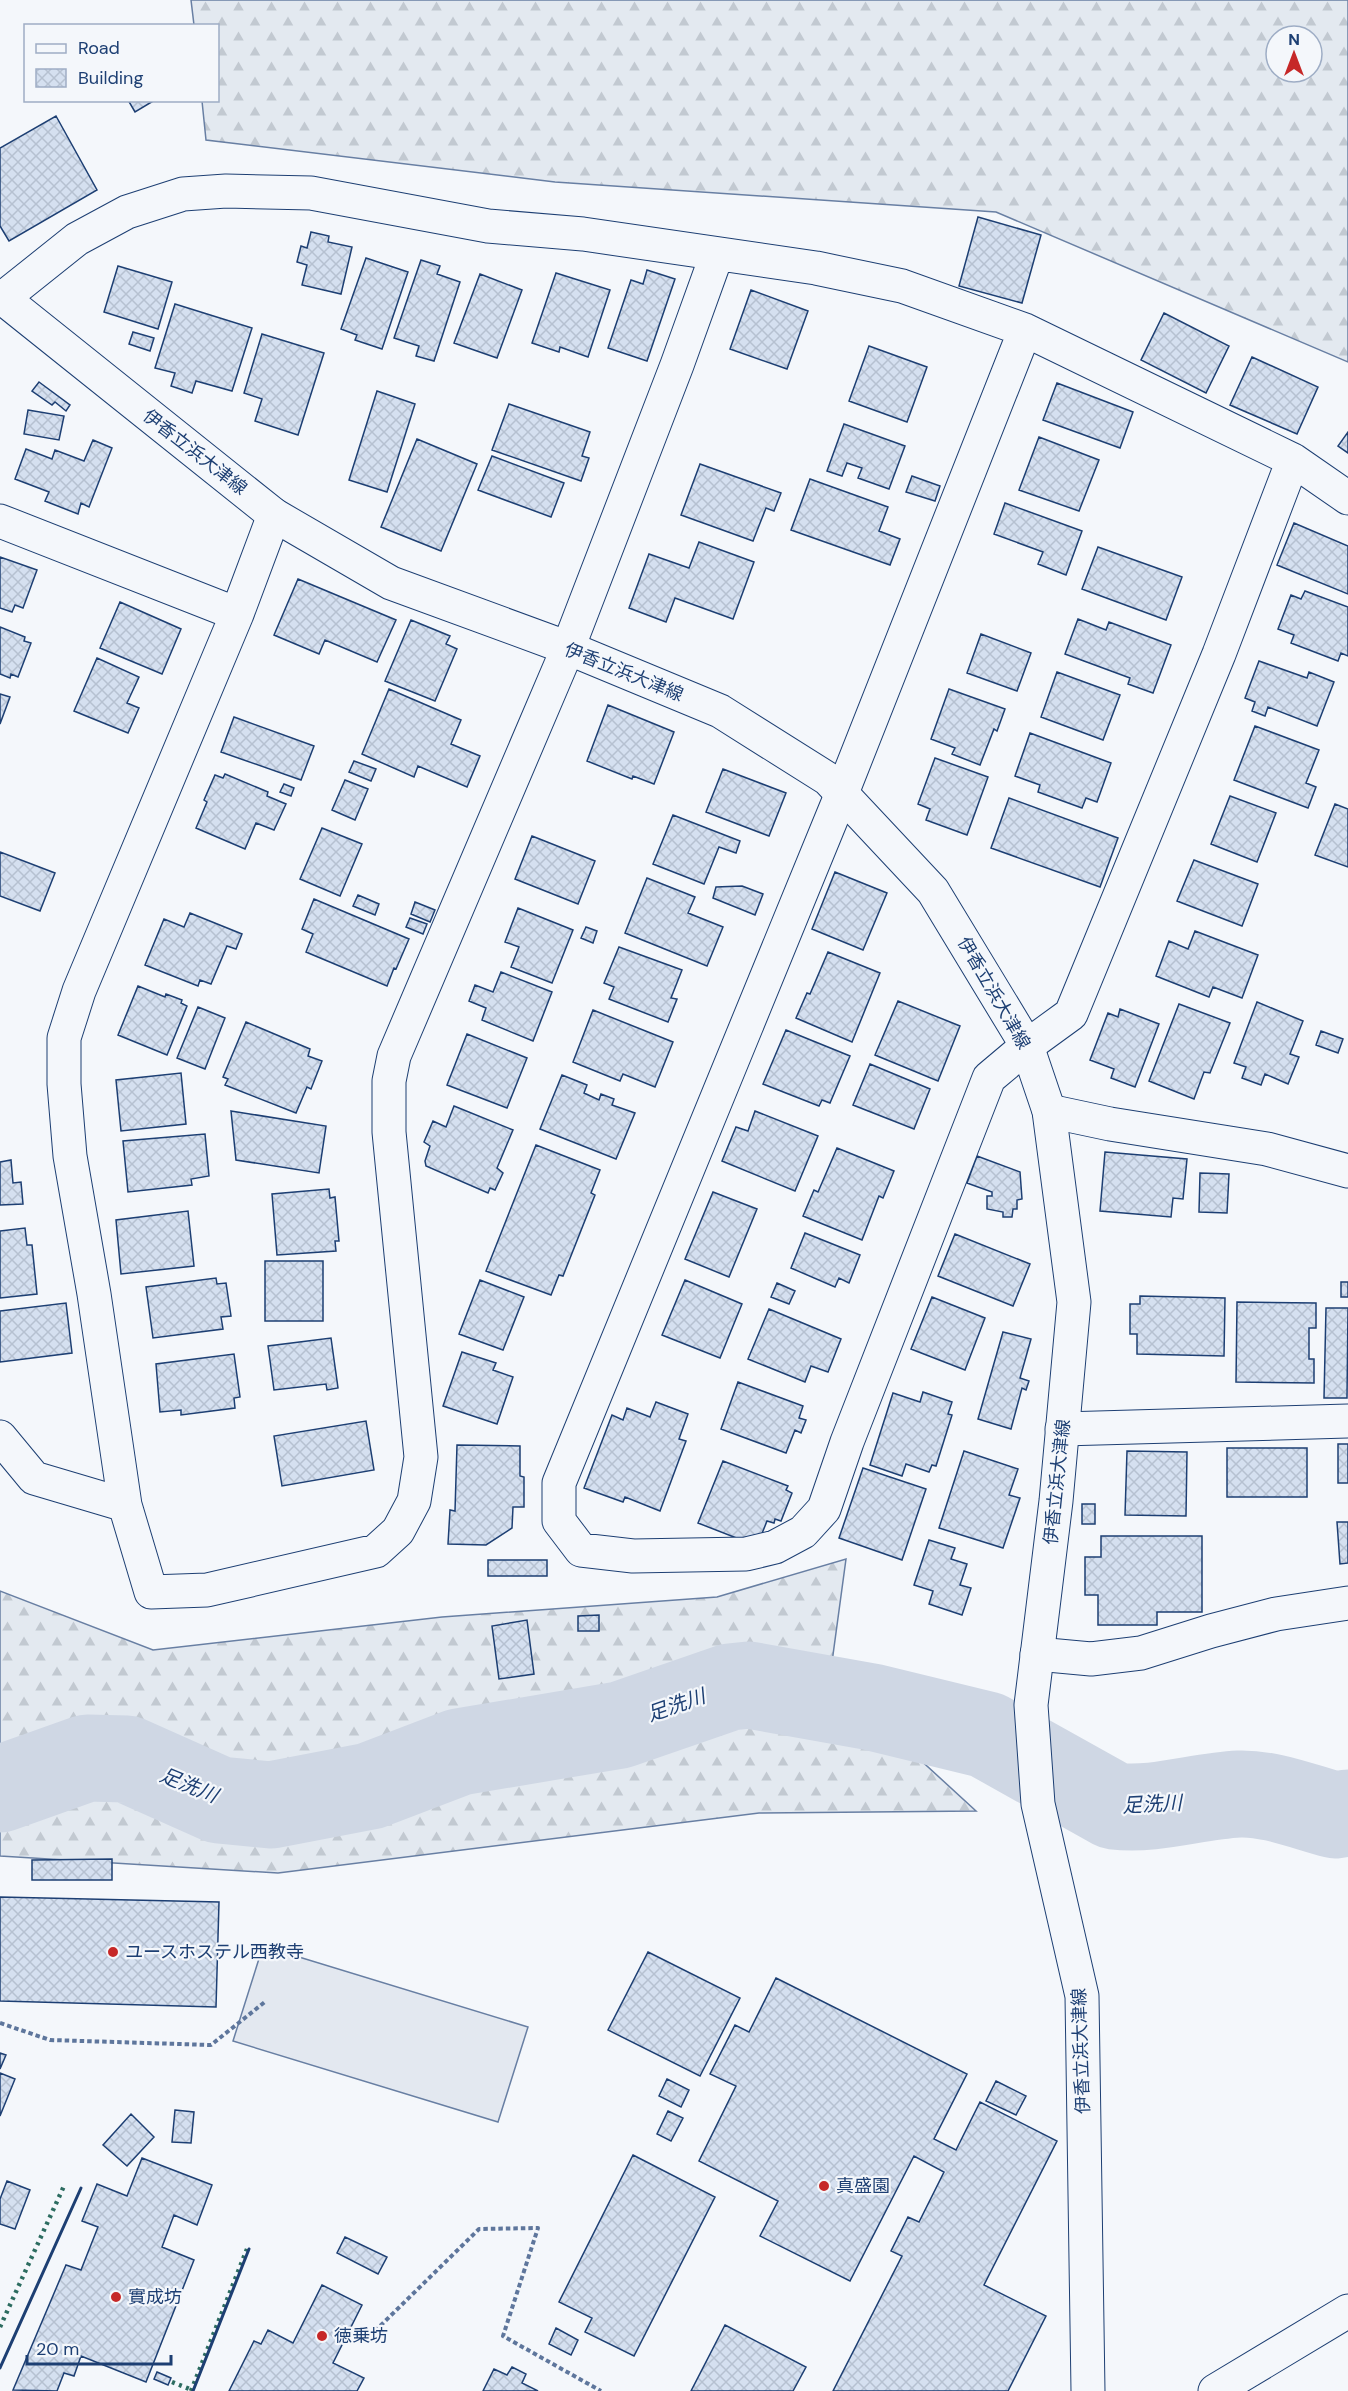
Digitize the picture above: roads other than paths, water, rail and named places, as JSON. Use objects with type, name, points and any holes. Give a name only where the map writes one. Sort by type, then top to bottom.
[{"type":"street","points":[[2,297],[77,239],[127,212],[183,194],[226,191],[311,193],[488,226],[583,234],[816,268],[902,286],[1025,330],[1293,460],[1348,498]]},
{"type":"street","points":[[274,515],[237,614],[79,991],[64,1038],[64,1084],[70,1156],[94,1294],[125,1504],[151,1592],[207,1590],[376,1551],[398,1531],[414,1501],[421,1457],[388,1132],[389,1081],[394,1056],[568,648],[677,365],[717,254]]},
{"type":"street","name":"伊香立浜大津線","points":[[2,297],[274,515],[391,582],[568,648],[720,711],[828,779],[933,891],[1027,1046],[1049,1111],[1074,1302],[1031,1720],[1038,1804],[1082,1996],[1088,2391]]},
{"type":"street","points":[[1025,330],[842,793],[559,1483],[559,1521],[582,1550],[633,1556],[746,1554],[775,1547],[803,1532],[824,1509],[847,1442],[989,1078],[1027,1046],[1071,1014],[1219,654],[1293,460]]},
{"type":"street","points":[[0,521],[237,614]]},
{"type":"street","points":[[1049,1111],[1110,1124],[1267,1149],[1348,1171]]},
{"type":"street","points":[[1062,1429],[1348,1421]]},
{"type":"street","points":[[0,1437],[34,1478],[125,1504]]},
{"type":"street","points":[[1037,1654],[1091,1659],[1141,1653],[1276,1614],[1348,1603]]},
{"type":"street","points":[[1215,2391],[1348,2311]]},
{"type":"waterway","name":"足洗川","points":[[0,1789],[87,1758],[127,1759],[219,1800],[271,1805],[370,1786],[459,1752],[620,1725],[730,1687],[749,1685],[872,1707],[987,1735],[1114,1806],[1145,1807],[1223,1795],[1251,1794],[1275,1798],[1335,1815],[1348,1813]]},
{"type":"place","name":"ユースホステル西教寺","points":[[113,1952]]},
{"type":"place","name":"真盛園","points":[[824,2186]]},
{"type":"place","name":"實成坊","points":[[116,2297]]},
{"type":"place","name":"徳乗坊","points":[[322,2336]]}]
